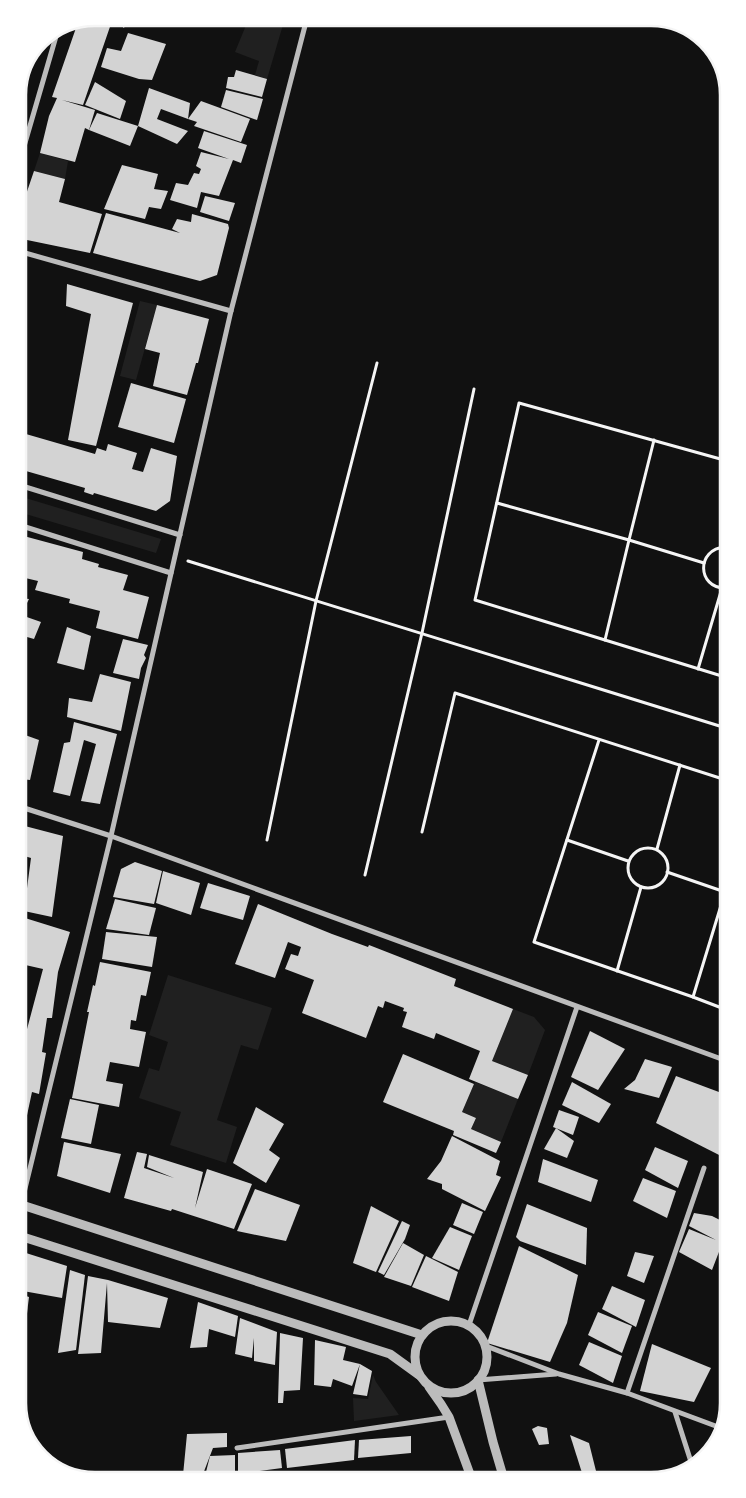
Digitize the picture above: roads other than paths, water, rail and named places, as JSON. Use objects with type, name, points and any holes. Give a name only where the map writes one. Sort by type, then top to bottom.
[{"type":"street","points":[[26,1185],[111,836],[231,311],[305,26]]},
{"type":"street","points":[[26,140],[55,40]]},
{"type":"street","points":[[26,253],[231,311]]},
{"type":"street","points":[[26,486],[180,536]]},
{"type":"street","points":[[26,527],[171,573]]},
{"type":"street","points":[[26,809],[111,836],[720,1058]]},
{"type":"street","points":[[469,1325],[578,1007]]},
{"type":"street","points":[[627,1393],[704,1168]]},
{"type":"street","points":[[26,1206],[422,1335]]},
{"type":"street","points":[[26,1238],[390,1354],[419,1374],[441,1404],[449,1417],[469,1472]]},
{"type":"street","points":[[419,1374],[415,1354],[417,1344],[422,1335],[430,1328],[438,1323],[449,1320],[459,1321],[476,1330],[486,1346],[488,1358],[485,1370],[478,1380],[469,1388],[447,1393],[426,1383]]},
{"type":"street","points":[[486,1346],[559,1374],[627,1393],[716,1426]]},
{"type":"street","points":[[478,1380],[559,1374]]},
{"type":"street","points":[[478,1380],[493,1442],[503,1472]]},
{"type":"street","points":[[675,1412],[690,1459]]},
{"type":"street","points":[[237,1448],[449,1417]]}]
